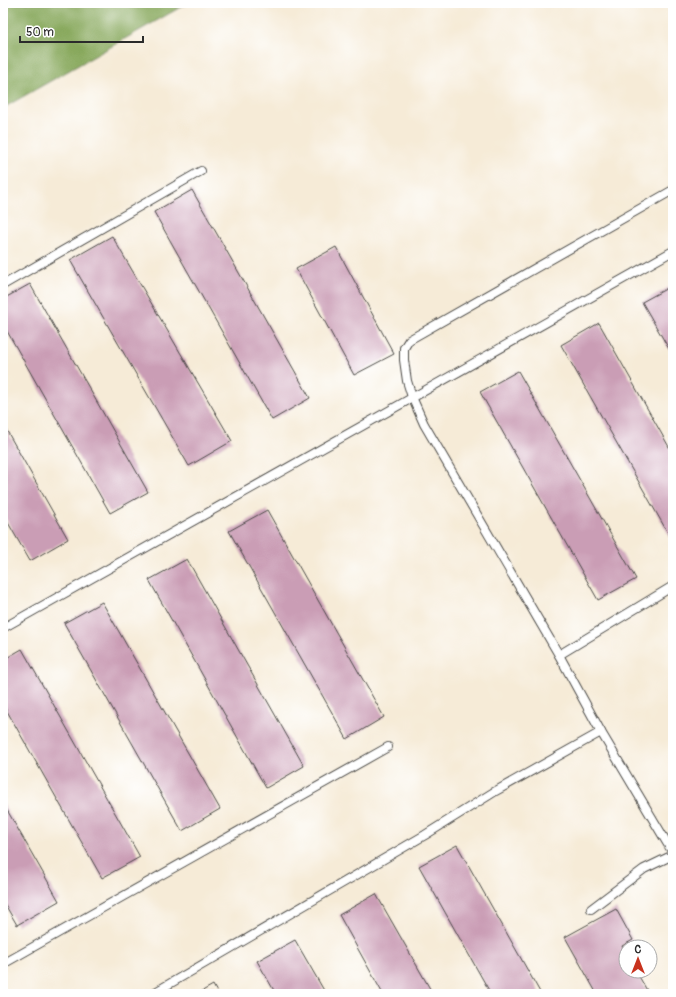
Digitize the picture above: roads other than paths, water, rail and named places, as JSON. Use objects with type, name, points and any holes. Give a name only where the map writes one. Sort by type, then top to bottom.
[{"type":"lane","points":[[3,285],[201,171]]},
{"type":"lane","points":[[591,909],[644,869],[673,854],[424,424],[412,397],[407,381],[404,348],[409,340],[673,190]]},
{"type":"lane","points":[[3,628],[673,251]]},
{"type":"lane","points":[[559,655],[673,586]]},
{"type":"lane","points":[[152,994],[425,835],[494,792],[601,732]]},
{"type":"lane","points":[[3,964],[388,747]]}]
